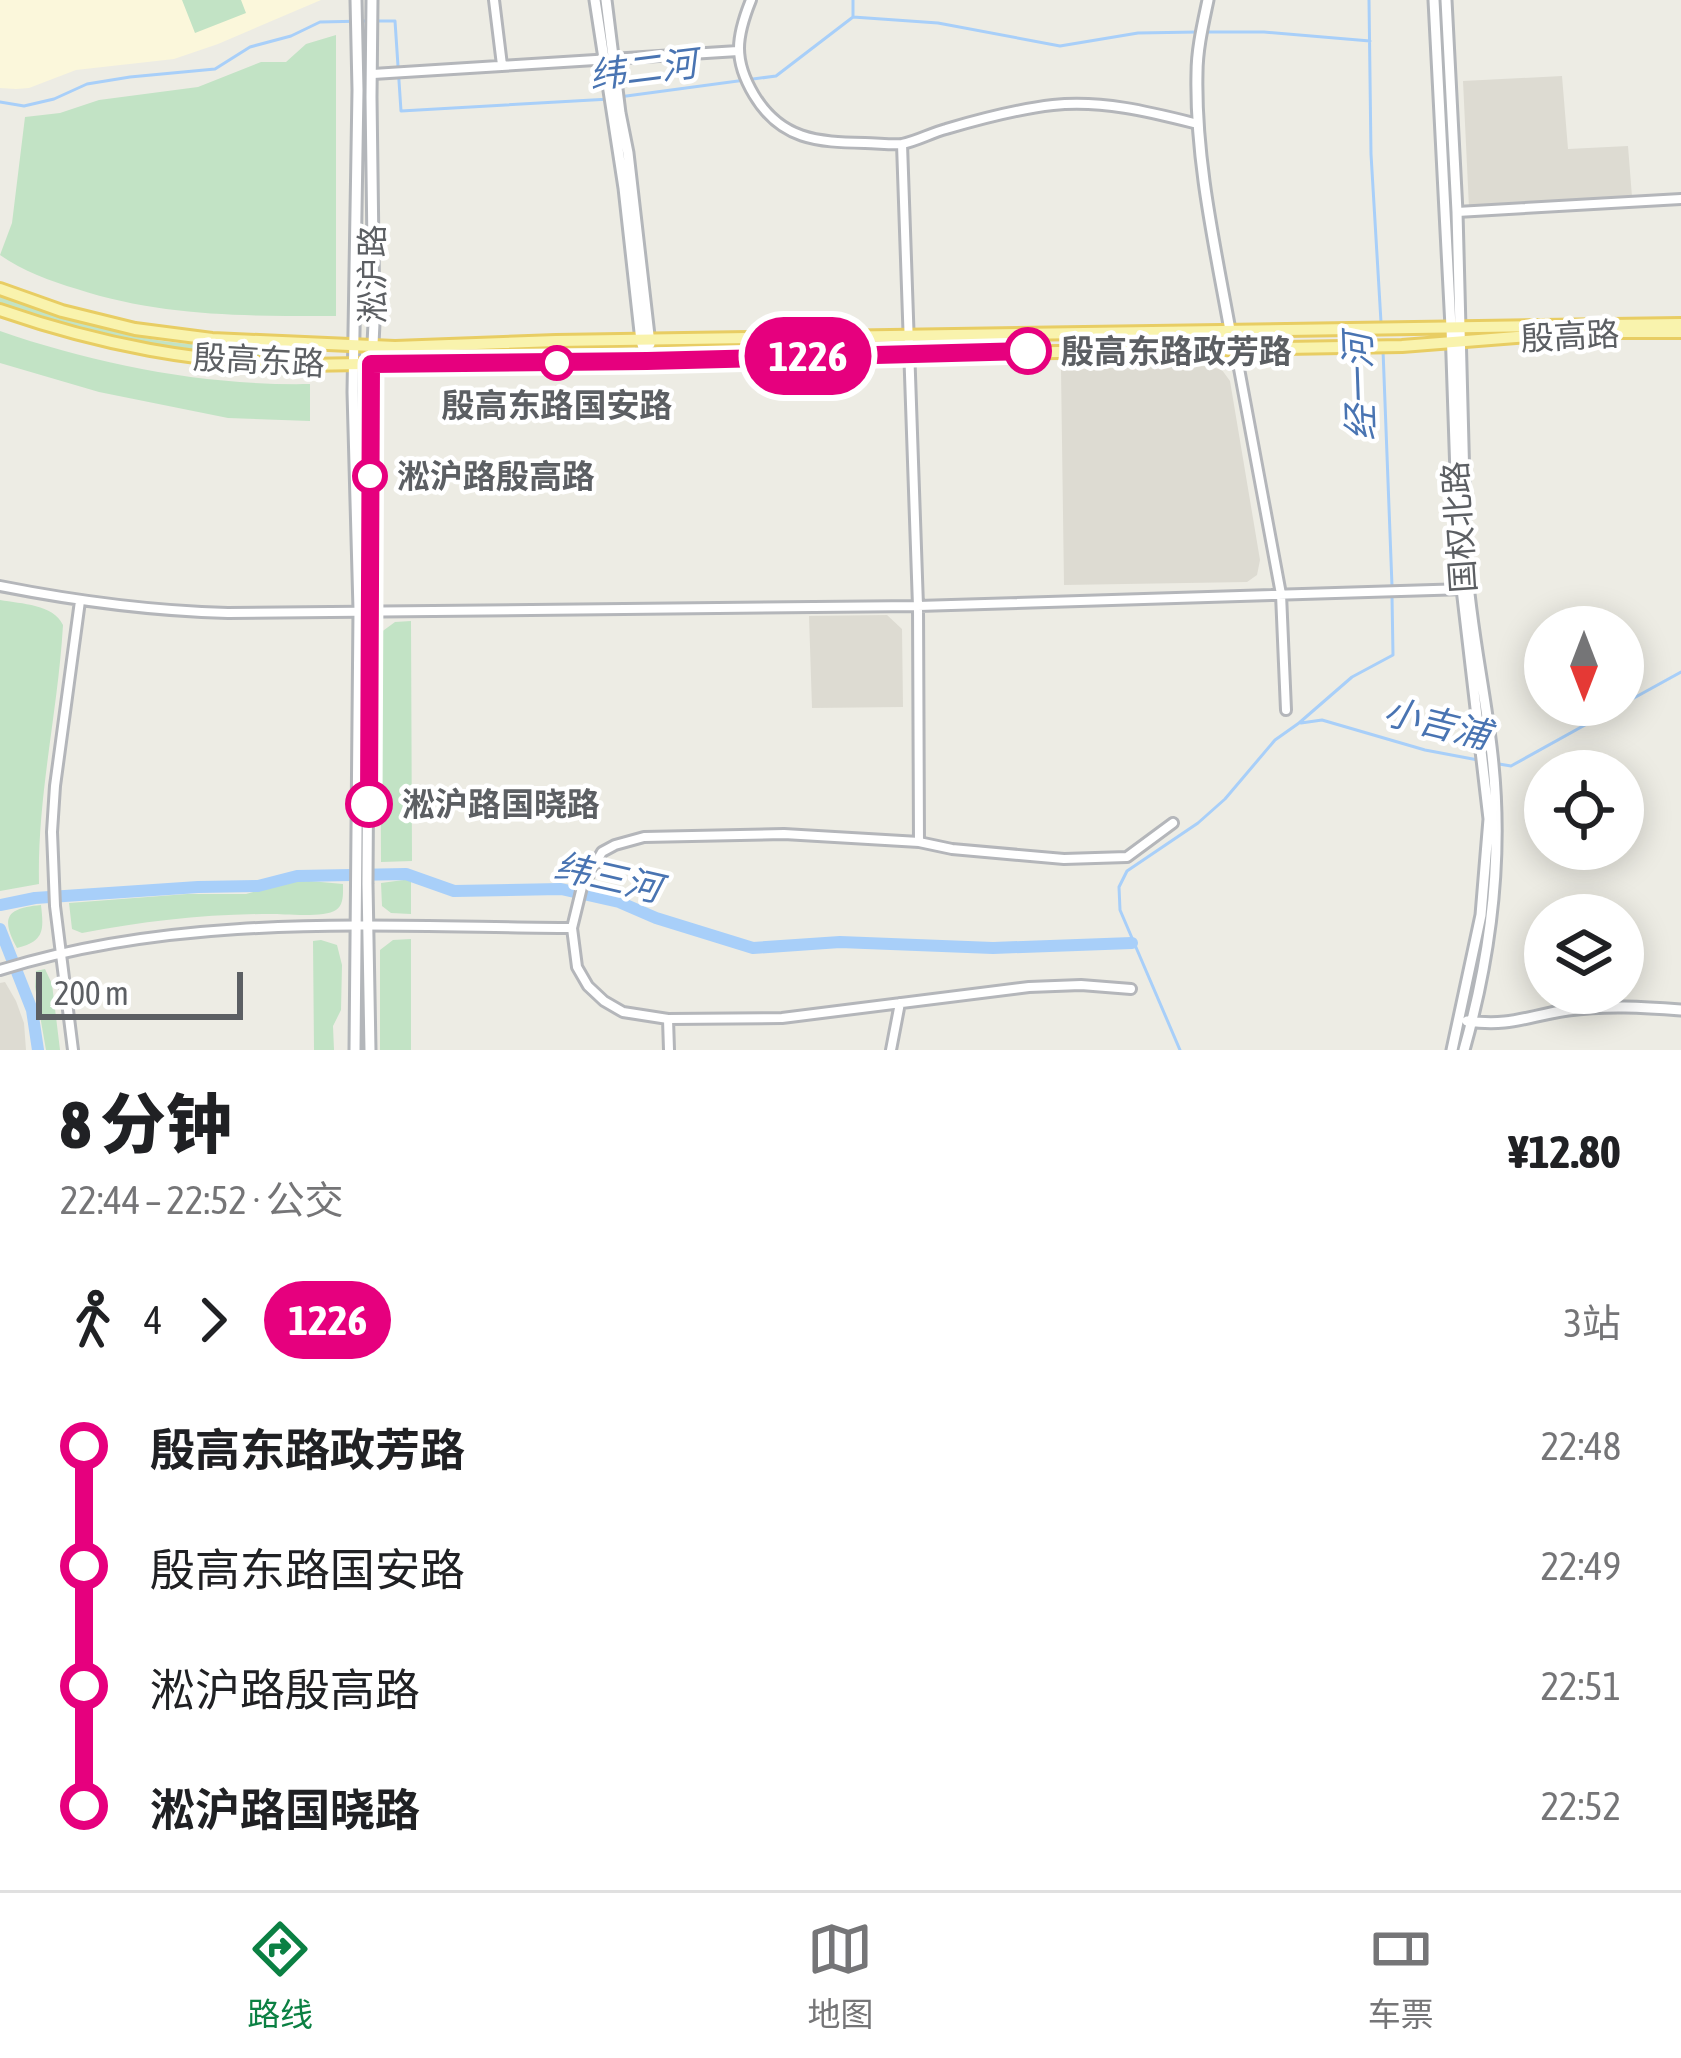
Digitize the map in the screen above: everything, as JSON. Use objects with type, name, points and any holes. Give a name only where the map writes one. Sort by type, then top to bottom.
[{"type":"main road","points":[[595,0],[608,57]]},
{"type":"main road","points":[[606,0],[608,57],[647,361]]},
{"type":"main road","points":[[1208,0],[1197,72],[1200,124],[1230,330]]},
{"type":"main road","name":"国权北路","points":[[1434,0],[1455,327]]},
{"type":"main road","name":"国权北路","points":[[1446,0],[1457,212],[1455,344],[1464,589],[1496,850],[1491,916],[1466,1021],[1464,1050]]},
{"type":"main road","name":"淞沪路","points":[[356,4],[354,364],[365,610]]},
{"type":"main road","name":"淞沪路","points":[[370,1050],[362,863],[372,345],[372,4]]},
{"type":"main road","name":"殷高东路","points":[[0,289],[62,311],[156,332],[246,342],[395,347],[1455,327]]},
{"type":"main road","name":"殷高东路","points":[[0,310],[68,333],[181,356],[258,364],[1455,344]]},
{"type":"main road","name":"殷高路","points":[[1455,327],[1681,328]]},
{"type":"main road","name":"殷高路","points":[[1455,344],[1681,328]]},
{"type":"main road","name":"淞沪路","points":[[355,1050],[355,927],[362,884]]},
{"type":"main road","points":[[1466,1021],[1515,1023],[1587,1008],[1624,1006],[1681,1010]]},
{"type":"main road","name":"国权北路","points":[[1452,1050],[1466,1021]]},
{"type":"street","points":[[494,0],[502,65]]},
{"type":"street","points":[[751,0],[741,26],[742,75],[766,115],[807,138],[902,144],[946,129],[1059,105],[1127,106],[1200,124]]},
{"type":"street","points":[[358,75],[738,51]]},
{"type":"street","points":[[902,144],[918,606],[919,842]]},
{"type":"street","points":[[1457,212],[1681,199]]},
{"type":"street","points":[[1235,347],[1281,594],[1286,710]]},
{"type":"street","points":[[0,586],[80,601],[187,612],[918,606],[1464,589]]},
{"type":"street","points":[[73,1050],[55,906],[52,832],[80,601]]},
{"type":"street","points":[[1131,989],[1029,987],[782,1018],[668,1019],[623,1012],[588,986],[577,967],[572,928],[591,869],[602,852],[630,839],[784,834],[919,842],[1064,859],[1127,857],[1173,823]]},
{"type":"street","points":[[0,970],[124,940],[206,929],[572,928]]},
{"type":"street","points":[[891,1050],[900,1003]]},
{"type":"street","points":[[668,1019],[669,1050]]},
{"type":"shaded area","points":[[0,0],[321,0],[174,59],[76,70],[16,89],[0,88]]},
{"type":"shaded area","points":[[1562,76],[1568,149],[1628,146],[1632,197],[1469,208],[1463,81]]},
{"type":"shaded area","points":[[1209,366],[1222,370],[1230,381],[1260,560],[1257,575],[1247,582],[1064,585],[1061,369]]},
{"type":"shaded area","points":[[887,615],[902,629],[903,707],[812,708],[809,616]]},
{"type":"shaded area","points":[[5,982],[24,1023],[26,1050],[0,1050],[0,983]]},
{"type":"green space","points":[[182,0],[241,0],[246,13],[195,33]]},
{"type":"green space","points":[[336,35],[336,316],[238,315],[141,305],[57,283],[0,255],[12,223],[25,117],[60,113],[99,100],[198,87],[261,62],[286,62],[306,44]]},
{"type":"green space","points":[[0,295],[142,338],[223,347],[323,349],[323,357],[241,357],[134,342],[13,310],[0,305]]},
{"type":"green space","points":[[0,331],[153,371],[310,384],[310,421],[228,418],[99,392],[0,363]]},
{"type":"green space","points":[[0,600],[44,609],[63,625],[41,819],[39,884],[0,891]]},
{"type":"green space","points":[[411,621],[412,861],[381,862],[380,633],[395,622]]},
{"type":"green space","points":[[411,879],[411,914],[391,913],[382,906],[381,883]]},
{"type":"green space","points":[[299,880],[343,884],[340,905],[323,914],[222,915],[82,933],[72,929],[69,903],[246,894]]},
{"type":"green space","points":[[41,905],[40,934],[17,948],[9,929],[10,916]]},
{"type":"green space","points":[[411,939],[411,1050],[380,1050],[380,950],[393,940]]},
{"type":"green space","points":[[313,941],[337,945],[342,965],[334,1050],[314,1050]]},
{"type":"green space","points":[[45,969],[52,984],[60,1050],[46,1050],[35,987],[36,971]]},
{"type":"waterway","points":[[853,0],[853,16]]},
{"type":"waterway","name":"经一河","points":[[1369,0],[1371,154],[1381,322]]},
{"type":"waterway","name":"纬二河","points":[[619,97],[776,76],[853,17],[938,23],[1060,46],[1138,33],[1197,32]]},
{"type":"waterway","name":"纬二河","points":[[0,102],[24,106],[87,84],[215,69],[250,47],[320,22],[366,21]]},
{"type":"waterway","name":"纬二河","points":[[375,21],[395,21],[401,111],[610,99]]},
{"type":"waterway","name":"纬二河","points":[[1206,32],[1370,41]]},
{"type":"waterway","name":"经一河","points":[[1383,350],[1392,586]]},
{"type":"waterway","points":[[1180,1050],[1120,910],[1119,887],[1127,871],[1225,799],[1275,740],[1352,677],[1393,655],[1392,596]]},
{"type":"waterway","name":"小吉浦","points":[[1644,692],[1681,672]]},
{"type":"waterway","name":"小吉浦","points":[[1301,723],[1322,720],[1478,760]]},
{"type":"waterway","name":"小吉浦","points":[[1499,764],[1511,766],[1583,726]]},
{"type":"waterway","name":"纬三河","points":[[0,905],[35,898],[258,886],[297,876],[406,874],[454,891],[561,889],[619,902],[753,948],[840,942],[993,948],[1132,943]]},
{"type":"waterway","points":[[0,929],[32,1010],[38,1050]]},
{"type":"bus line","name":"1226","points":[[369,804],[371,364],[1028,351]]},
{"type":"place","name":"殷高东路政芳路","points":[[1028,351]]},
{"type":"place","name":"殷高东路国安路","points":[[557,363]]},
{"type":"place","name":"淞沪路殷高路","points":[[370,476]]},
{"type":"place","name":"淞沪路国晓路","points":[[369,804]]}]
